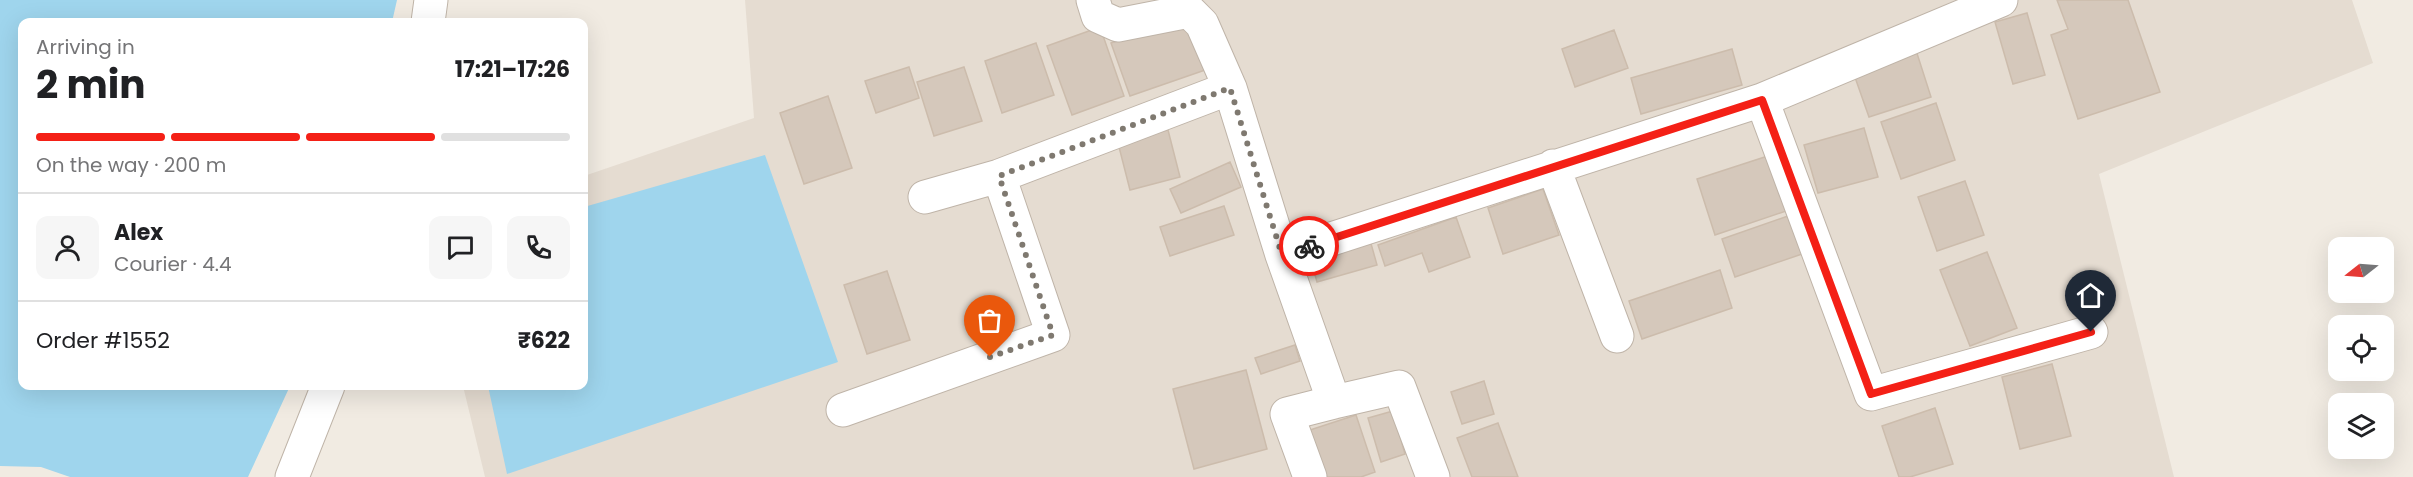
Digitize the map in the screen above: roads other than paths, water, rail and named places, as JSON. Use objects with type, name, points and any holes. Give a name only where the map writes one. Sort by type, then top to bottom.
[{"type":"street","points":[[429,18],[431,0]]},
{"type":"street","points":[[1094,0],[1098,16],[1118,25],[1189,11],[1202,24],[1230,88],[1282,255],[1334,402]]},
{"type":"street","points":[[1282,255],[1762,100],[2001,0]]},
{"type":"street","points":[[925,197],[999,176],[1230,88]]},
{"type":"street","points":[[1762,100],[1871,394],[2091,332]]},
{"type":"street","points":[[1553,166],[1617,336]]},
{"type":"street","points":[[843,410],[1053,335],[999,176]]},
{"type":"street","points":[[1310,477],[1287,414],[1399,387],[1433,477]]},
{"type":"street","points":[[291,477],[326,390]]},
{"type":"water","points":[[0,0],[397,0],[393,18],[18,18],[18,390],[288,390],[248,477],[70,477],[41,467],[0,466]]},
{"type":"water","points":[[765,155],[838,362],[507,474],[489,390],[588,390],[588,206]]}]
